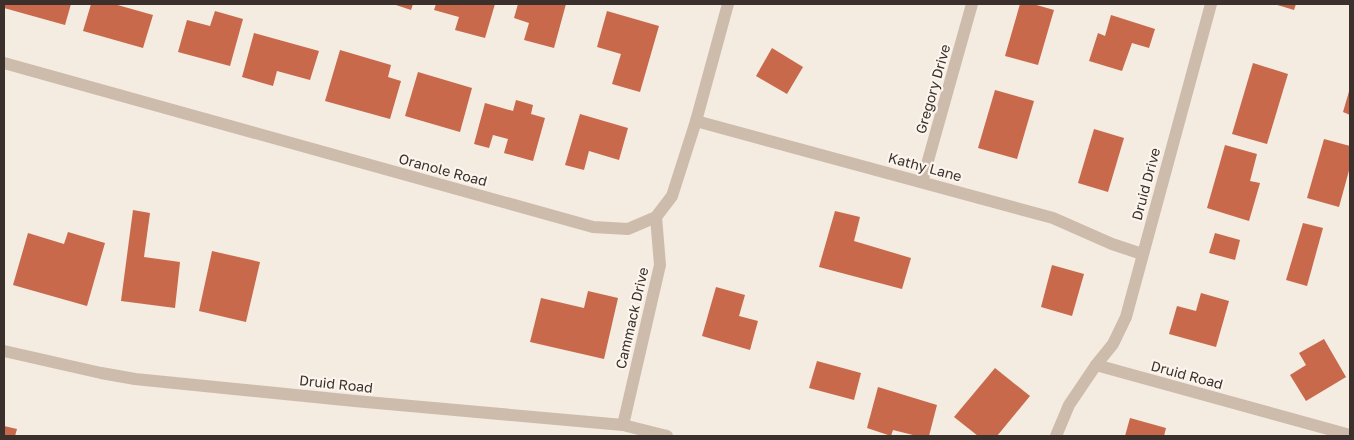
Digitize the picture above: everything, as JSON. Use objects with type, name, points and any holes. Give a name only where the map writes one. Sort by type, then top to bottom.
[{"type":"street","name":"Oranole Road","points":[[4,64],[593,227],[628,229],[656,217],[672,196],[696,120],[728,4]]},
{"type":"street","name":"Gregory Drive","points":[[922,182],[972,4]]},
{"type":"street","name":"Druid Drive","points":[[1096,365],[1113,344],[1126,317],[1212,4]]},
{"type":"street","name":"Kathy Lane","points":[[696,120],[1053,218],[1112,244],[1142,254]]},
{"type":"street","name":"Cammack Drive","points":[[623,425],[660,266],[656,217]]},
{"type":"street","name":"Druid Road","points":[[4,351],[101,373],[135,378],[383,404],[623,425],[667,436]]},
{"type":"street","name":"Druid Road","points":[[1096,365],[1348,436]]},
{"type":"street","points":[[1056,436],[1068,405],[1096,365]]},
{"type":"building","points":[[4,4],[71,4],[65,25],[4,8]]},
{"type":"building","points":[[91,4],[114,4],[153,15],[143,48],[83,31]]},
{"type":"building","points":[[393,4],[413,4],[411,10]]},
{"type":"building","points":[[436,4],[495,4],[485,38],[455,30],[459,17],[434,10]]},
{"type":"building","points":[[518,4],[566,4],[554,48],[524,40],[529,23],[514,18]]},
{"type":"building","points":[[1020,4],[1033,4],[1054,10],[1038,65],[1005,56]]},
{"type":"building","points":[[1274,4],[1296,4],[1294,10]]},
{"type":"building","points":[[215,11],[243,19],[230,66],[178,52],[187,20],[210,26]]},
{"type":"building","points":[[607,11],[659,26],[640,92],[612,84],[621,54],[597,47]]},
{"type":"building","points":[[1111,15],[1155,29],[1149,48],[1132,43],[1122,71],[1089,61],[1098,33],[1105,36]]},
{"type":"building","points":[[254,33],[319,51],[310,80],[277,71],[273,86],[242,77]]},
{"type":"building","points":[[772,48],[803,67],[787,94],[756,76]]},
{"type":"building","points":[[340,50],[391,65],[388,77],[401,81],[390,119],[325,101]]},
{"type":"building","points":[[1253,63],[1288,74],[1267,144],[1232,134]]},
{"type":"building","points":[[418,72],[472,88],[460,132],[405,116]]},
{"type":"building","points":[[1350,88],[1350,115],[1343,112]]},
{"type":"building","points":[[995,90],[1034,101],[1017,159],[978,148]]},
{"type":"building","points":[[516,100],[533,105],[531,114],[545,118],[533,161],[504,153],[508,139],[493,135],[489,148],[474,144],[485,103],[513,111]]},
{"type":"building","points":[[580,114],[628,128],[619,160],[589,151],[584,170],[565,165]]},
{"type":"building","points":[[1094,129],[1124,138],[1108,192],[1078,183]]},
{"type":"building","points":[[1324,139],[1350,146],[1350,167],[1339,207],[1307,198]]},
{"type":"building","points":[[1225,145],[1257,154],[1250,181],[1260,183],[1249,221],[1207,208]]},
{"type":"building","points":[[133,210],[150,213],[144,257],[180,262],[175,308],[121,301]]},
{"type":"building","points":[[835,211],[860,217],[854,241],[911,258],[902,289],[819,267]]},
{"type":"building","points":[[1303,223],[1323,228],[1307,286],[1286,280]]},
{"type":"building","points":[[68,232],[105,243],[87,306],[13,285],[28,233],[64,244]]},
{"type":"building","points":[[1215,233],[1240,240],[1235,260],[1209,253]]},
{"type":"building","points":[[212,251],[260,262],[246,322],[199,311]]},
{"type":"building","points":[[1052,265],[1084,274],[1072,316],[1041,307]]},
{"type":"building","points":[[716,287],[745,295],[739,316],[758,321],[750,350],[702,336]]},
{"type":"building","points":[[588,291],[618,298],[604,359],[530,342],[541,298],[584,308]]},
{"type":"building","points":[[1201,293],[1229,301],[1216,347],[1169,334],[1177,306],[1196,311]]},
{"type":"building","points":[[1324,339],[1346,377],[1306,401],[1290,375],[1306,365],[1299,353]]},
{"type":"building","points":[[817,361],[861,373],[854,400],[809,388]]},
{"type":"building","points":[[995,368],[1030,396],[997,436],[978,436],[954,417]]},
{"type":"building","points":[[878,387],[937,405],[929,436],[917,436],[893,430],[891,436],[867,428]]},
{"type":"building","points":[[1130,418],[1166,428],[1164,436],[1125,436]]},
{"type":"building","points":[[4,426],[17,429],[15,436],[4,436]]}]
